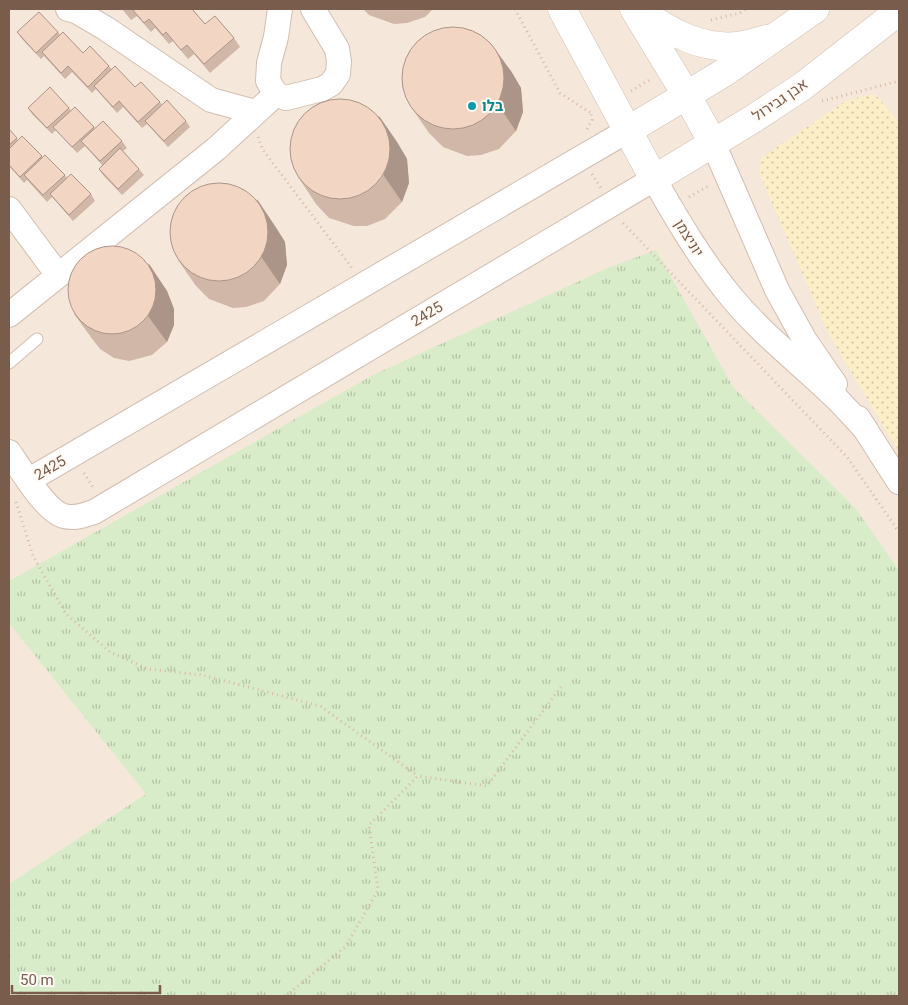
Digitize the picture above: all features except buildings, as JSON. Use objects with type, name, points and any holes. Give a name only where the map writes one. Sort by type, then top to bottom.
[{"type":"street","points":[[68,9],[76,11],[105,28],[211,100],[253,114]]},
{"type":"street","points":[[280,9],[276,37],[269,63],[268,81],[276,94],[286,98],[322,89],[331,84],[338,74],[337,48],[313,9]]},
{"type":"street","name":"יוניצמן","points":[[562,9],[627,131],[693,244],[734,300],[762,330],[836,398],[866,430]]},
{"type":"street","points":[[636,9],[661,26],[708,45],[743,45],[780,35]]},
{"type":"street","name":"יוניצמן","points":[[636,9],[713,143],[778,290],[804,339],[899,482]]},
{"type":"street","points":[[627,131],[687,96],[780,35],[815,9]]},
{"type":"street","name":"אבן גבירול","points":[[654,179],[803,86],[899,12]]},
{"type":"street","points":[[9,315],[216,149],[276,94]]},
{"type":"street","name":"2425","points":[[627,131],[28,480],[56,513],[74,518],[84,516],[615,212],[654,179]]},
{"type":"street","points":[[9,209],[58,275]]},
{"type":"street","points":[[9,452],[28,480]]},
{"type":"lane","points":[[9,363],[37,339]]},
{"type":"path","points":[[515,9],[560,92],[591,114],[670,68]]},
{"type":"path","points":[[705,22],[740,13],[746,9]]},
{"type":"path","points":[[821,102],[899,81]]},
{"type":"path","points":[[253,114],[263,150],[364,284]]},
{"type":"path","points":[[582,157],[615,212],[847,457],[899,532]]},
{"type":"path","points":[[73,454],[104,506]]},
{"type":"path","points":[[15,500],[33,556],[66,614],[110,652],[148,669],[202,675],[320,706],[418,776],[487,786],[561,687]]},
{"type":"path","points":[[286,996],[346,946],[378,890],[369,826],[418,776]]},
{"type":"shaded area","points":[[9,9],[899,9],[899,996],[9,596]]},
{"type":"shaded area","points":[[9,600],[350,996],[9,996]]},
{"type":"green space","points":[[656,250],[733,387],[855,508],[899,570],[899,996],[9,996],[9,884],[146,794],[9,623],[9,581],[373,375],[610,267]]},
{"type":"sand","points":[[875,94],[899,123],[899,452],[828,333],[760,175],[761,158],[847,100]]},
{"type":"place","name":"בלו","points":[[472,106]]}]
